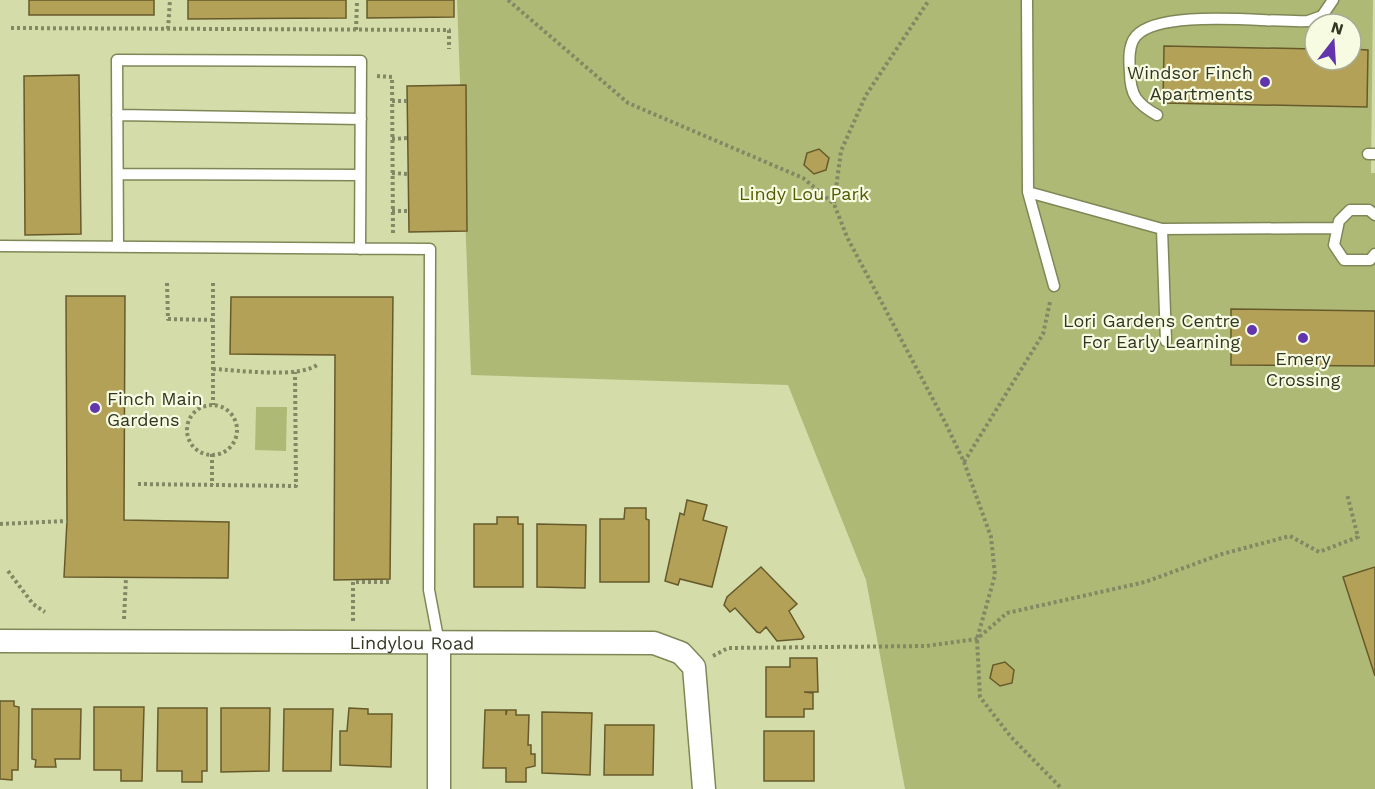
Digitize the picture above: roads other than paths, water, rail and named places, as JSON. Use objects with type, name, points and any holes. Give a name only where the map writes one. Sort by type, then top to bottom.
[{"type":"street","name":"Lindylou Road","points":[[0,641],[654,643],[681,653],[694,667],[704,789]]},
{"type":"street","points":[[439,643],[439,789]]},
{"type":"lane","points":[[1027,0],[1028,192],[1054,286]]},
{"type":"lane","points":[[1157,115],[1142,107],[1133,97],[1130,52],[1134,38],[1144,29],[1176,20],[1308,21],[1322,16],[1333,0]]},
{"type":"lane","points":[[118,246],[117,60],[361,61],[360,249]]},
{"type":"lane","points":[[117,115],[361,118]]},
{"type":"lane","points":[[118,174],[360,175]]},
{"type":"lane","points":[[1028,192],[1162,229],[1337,228]]},
{"type":"lane","points":[[1375,215],[1369,210],[1350,210],[1338,221],[1334,245],[1344,260],[1370,260],[1375,254]]},
{"type":"lane","points":[[1162,229],[1166,341]]},
{"type":"lane","points":[[0,246],[430,249],[429,590],[439,643]]},
{"type":"place","name":"Windsor Finch Apartments","points":[[1265,82]]},
{"type":"place","name":"Lori Gardens Centre For Early Learning","points":[[1252,330]]},
{"type":"place","name":"Emery Crossing","points":[[1303,338]]},
{"type":"place","name":"Finch Main Gardens","points":[[95,408]]},
{"type":"park label","name":"Lindy Lou Park","points":[[804,193]]}]
